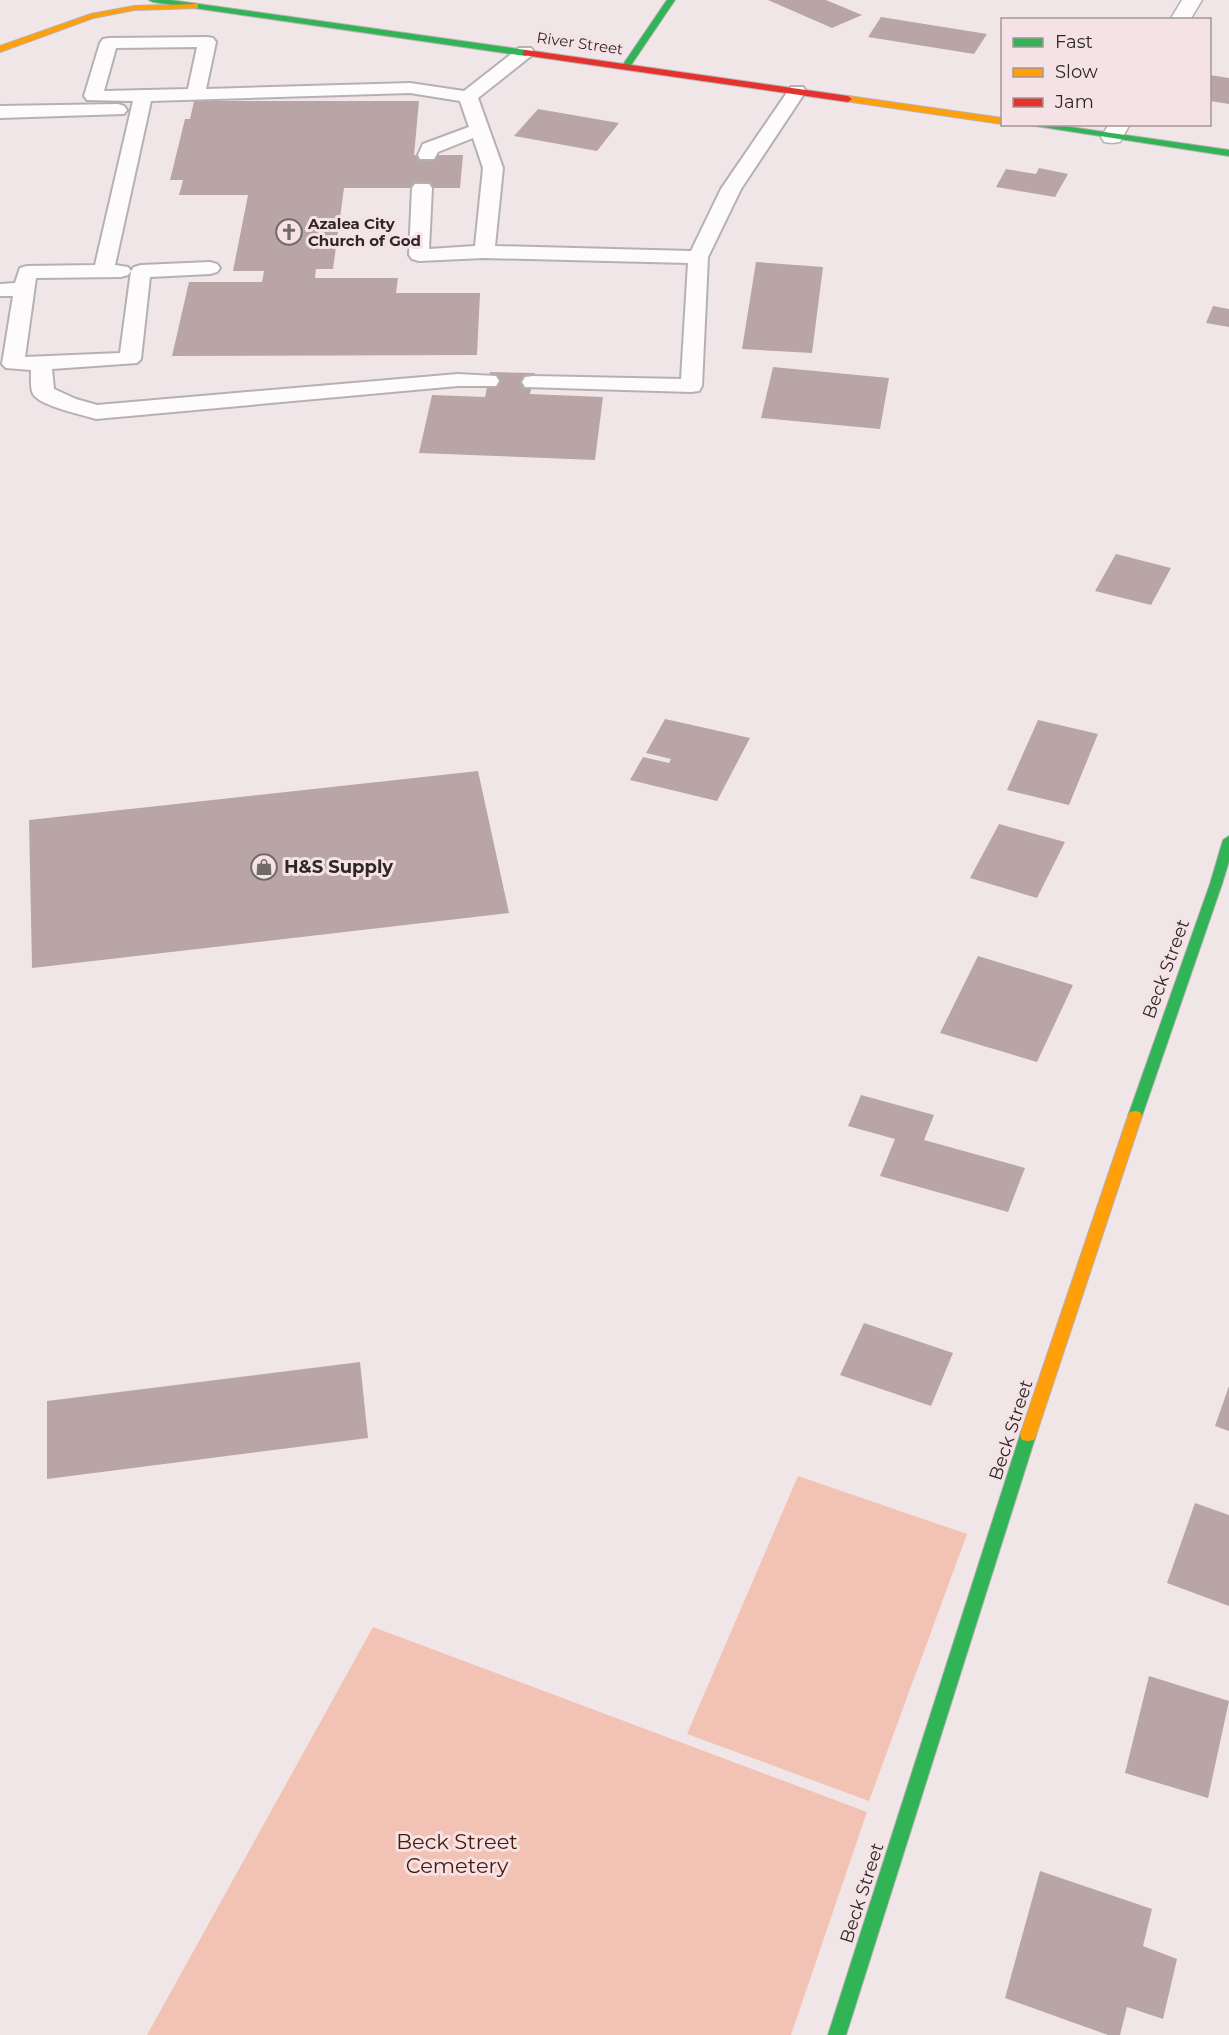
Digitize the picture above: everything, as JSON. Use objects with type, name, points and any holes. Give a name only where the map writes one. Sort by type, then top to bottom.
[{"type":"street","name":"River Street","points":[[153,0],[1001,121]]},
{"type":"street","points":[[626,66],[671,0]]},
{"type":"street","points":[[1181,18],[1192,0]]},
{"type":"street","points":[[0,49],[91,16],[134,8],[195,6]]},
{"type":"street","points":[[1052,126],[1116,131],[1229,153]]},
{"type":"street","name":"Beck Street","points":[[837,2035],[1035,1414],[1229,840]]},
{"type":"lane","points":[[141,103],[93,96],[109,43],[207,42],[196,94]]},
{"type":"lane","points":[[0,112],[141,103],[196,94],[410,88],[468,97],[525,52]]},
{"type":"lane","points":[[533,382],[691,386],[698,257],[731,189],[797,91]]},
{"type":"lane","points":[[468,97],[493,168],[484,252]]},
{"type":"lane","points":[[104,271],[141,103]]},
{"type":"lane","points":[[427,155],[430,148],[478,130]]},
{"type":"lane","points":[[422,188],[419,255],[484,252],[698,257]]},
{"type":"lane","points":[[141,271],[130,359],[13,364],[27,272],[210,268]]},
{"type":"lane","points":[[0,290],[24,290]]},
{"type":"lane","points":[[41,363],[43,392],[68,404],[96,412],[458,380],[488,381]]},
{"type":"green space","points":[[798,1476],[967,1534],[869,1801],[687,1734]]},
{"type":"green space","name":"Beck Street Cemetery","points":[[373,1627],[867,1812],[791,2035],[147,2035]]},
{"type":"building","points":[[768,0],[826,0],[862,15],[832,28]]},
{"type":"building","points":[[881,17],[987,34],[974,54],[868,37]]},
{"type":"building","points":[[1211,75],[1229,78],[1229,104],[1211,101]]},
{"type":"building","name":"Azalea City Church of God","points":[[194,101],[419,101],[414,155],[463,155],[460,188],[344,188],[333,269],[316,269],[315,278],[398,278],[396,293],[480,293],[477,355],[172,356],[189,282],[262,282],[264,271],[233,271],[248,195],[179,195],[183,180],[170,180],[185,119],[190,119]]},
{"type":"building","points":[[538,109],[619,123],[597,151],[514,136]]},
{"type":"building","points":[[1039,168],[1068,174],[1055,197],[996,187],[1006,169],[1036,174]]},
{"type":"building","points":[[756,262],[823,267],[812,353],[742,349]]},
{"type":"building","points":[[1213,306],[1229,309],[1229,327],[1206,323]]},
{"type":"building","points":[[773,367],[889,378],[880,429],[761,418]]},
{"type":"building","points":[[490,372],[535,373],[530,394],[603,397],[595,460],[419,453],[432,395],[485,397]]},
{"type":"building","points":[[1116,554],[1171,568],[1151,605],[1095,591]]},
{"type":"building","points":[[665,719],[750,738],[717,801],[630,780],[643,757],[669,763],[671,759],[646,753]]},
{"type":"building","points":[[1038,720],[1098,734],[1069,805],[1007,790]]},
{"type":"building","name":"H&S Supply","points":[[478,771],[509,913],[32,968],[29,820]]},
{"type":"building","points":[[999,824],[1065,842],[1037,898],[970,878]]},
{"type":"building","points":[[978,956],[1073,985],[1037,1062],[940,1033]]},
{"type":"building","points":[[861,1095],[934,1115],[924,1140],[1025,1168],[1008,1212],[880,1176],[895,1139],[848,1126]]},
{"type":"building","points":[[864,1323],[953,1353],[931,1406],[840,1375]]},
{"type":"building","points":[[360,1362],[368,1438],[47,1479],[47,1401]]},
{"type":"building","points":[[1229,1386],[1229,1431],[1215,1426]]},
{"type":"building","points":[[1195,1503],[1229,1515],[1229,1606],[1167,1583]]},
{"type":"building","points":[[1149,1676],[1229,1701],[1208,1798],[1125,1773]]},
{"type":"building","points":[[1040,1871],[1152,1909],[1143,1946],[1177,1959],[1163,2019],[1127,2007],[1120,2035],[1108,2035],[1005,1998]]},
{"type":"traffic: fast","points":[[153,0],[526,53]]},
{"type":"traffic: fast","points":[[626,66],[671,0]]},
{"type":"traffic: fast","points":[[1041,126],[1229,153]]},
{"type":"traffic: fast","points":[[1135,1116],[1216,884],[1229,840]]},
{"type":"traffic: fast","points":[[837,2035],[1028,1435]]},
{"type":"traffic: slow","points":[[0,49],[91,16],[134,8],[195,6]]},
{"type":"traffic: slow","points":[[848,99],[1001,121]]},
{"type":"traffic: slow","points":[[1028,1435],[1135,1116]]},
{"type":"traffic: jam","points":[[526,53],[848,99]]},
{"type":"place","name":"Azalea City Church of God","points":[[289,232]]},
{"type":"place","name":"H&S Supply","points":[[264,867]]}]
